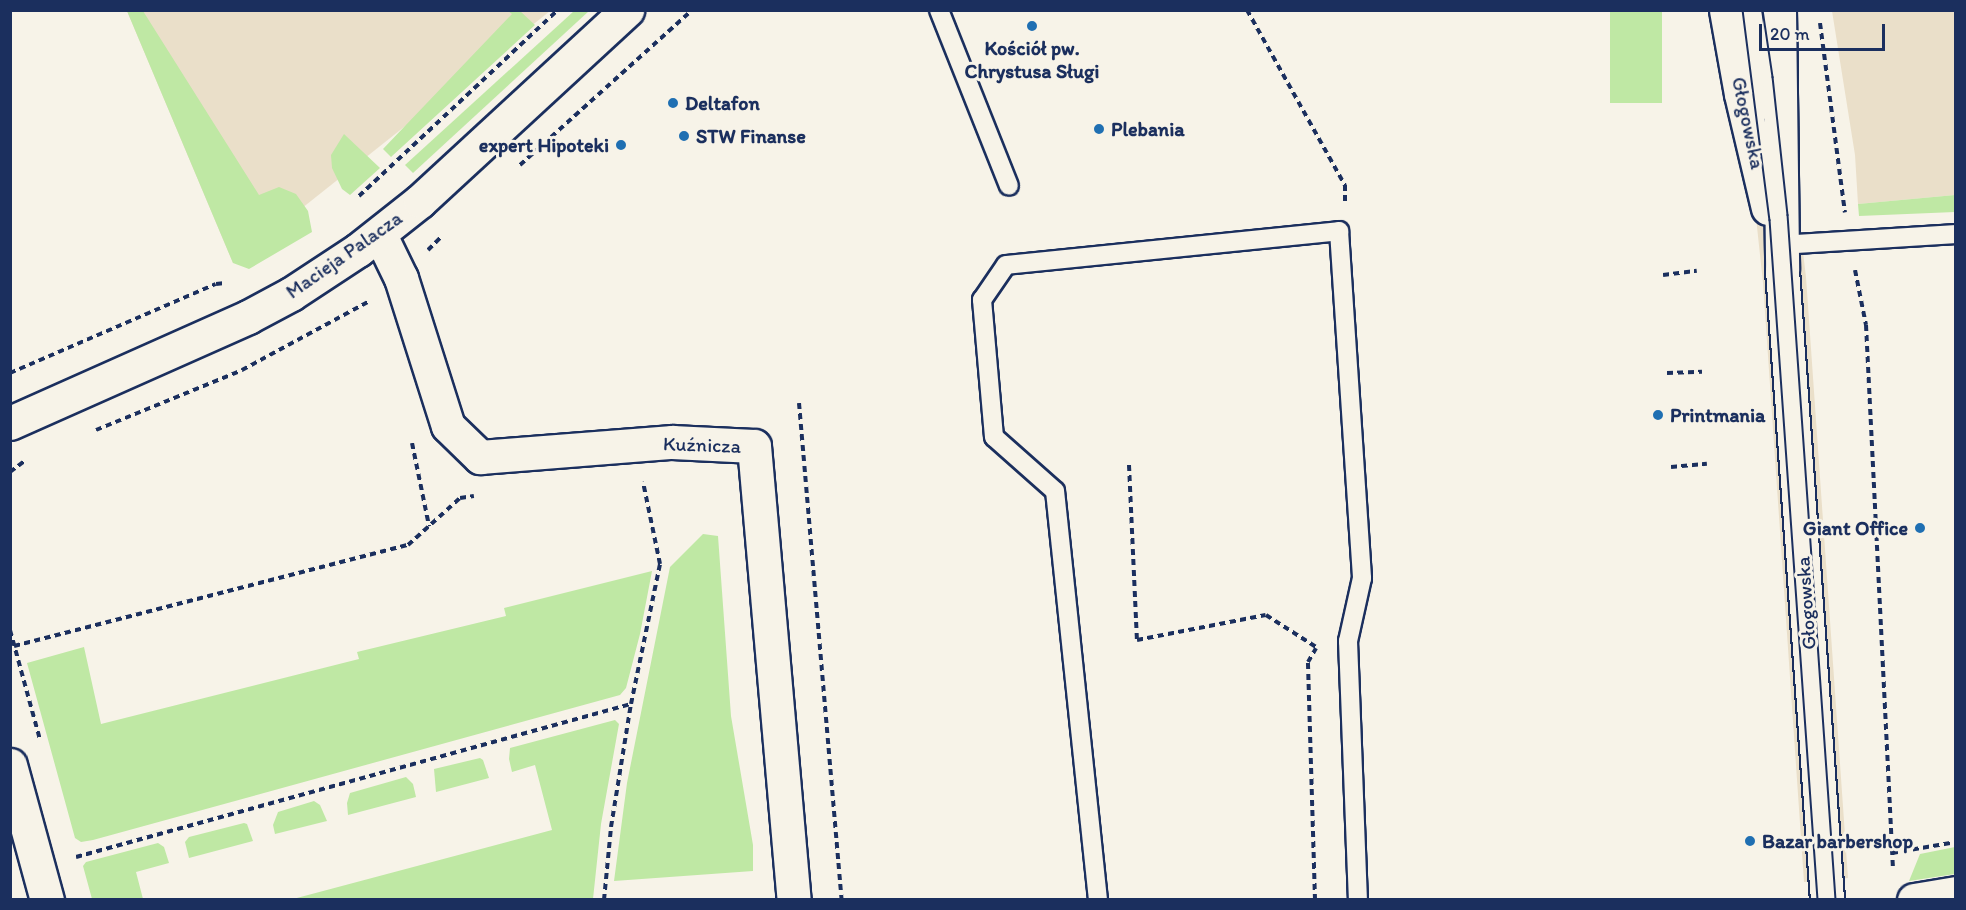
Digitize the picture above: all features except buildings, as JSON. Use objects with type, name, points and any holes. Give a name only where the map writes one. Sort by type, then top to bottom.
[{"type":"street","name":"Macieja Palacza","points":[[10,423],[248,317],[291,294],[380,235],[627,10]]},
{"type":"street","name":"Głogowska","points":[[1726,10],[1741,94],[1782,257]]},
{"type":"street","name":"Głogowska","points":[[1779,10],[1782,257],[1827,900]]},
{"type":"street","name":"Kuźnicza","points":[[380,235],[401,278],[448,426],[480,457],[672,442],[754,446],[794,900]]},
{"type":"street","points":[[10,765],[47,900]]},
{"type":"street","points":[[1904,888],[1956,893]]},
{"type":"lane","points":[[939,10],[1009,186]]},
{"type":"lane","points":[[1752,10],[1762,77],[1782,257],[1849,239],[1956,234]]},
{"type":"lane","points":[[1098,900],[1055,491],[994,437],[982,300],[1006,266],[1339,231],[1362,578],[1348,641],[1358,900]]},
{"type":"path","points":[[354,201],[558,10]]},
{"type":"path","points":[[518,167],[692,10]]},
{"type":"path","points":[[1820,22],[1849,239],[1866,325],[1892,853],[1904,888]]},
{"type":"path","points":[[1663,275],[1697,271]]},
{"type":"path","points":[[10,373],[216,284],[234,282]]},
{"type":"path","points":[[1667,373],[1702,372]]},
{"type":"path","points":[[799,404],[842,900]]},
{"type":"path","points":[[1671,467],[1707,464]]},
{"type":"path","points":[[1129,465],[1137,640],[1266,615],[1316,647]]},
{"type":"path","points":[[604,900],[611,827],[631,704],[660,564],[643,482],[632,483]]},
{"type":"path","points":[[14,646],[408,545],[460,498],[483,496]]},
{"type":"path","points":[[72,858],[631,704]]},
{"type":"path","points":[[1892,853],[1956,842]]},
{"type":"shaded area","points":[[127,11],[550,11],[233,263]]},
{"type":"shaded area","points":[[1734,11],[1774,11],[1806,277],[1848,878],[1804,882],[1763,283]]},
{"type":"shaded area","points":[[1832,11],[1955,11],[1955,195],[1858,204],[1855,155]]},
{"type":"green space","points":[[127,11],[143,11],[259,195],[279,187],[296,194],[308,211],[312,232],[249,269],[233,263]]},
{"type":"green space","points":[[508,11],[520,11],[535,25],[391,157],[383,149],[512,14]]},
{"type":"green space","points":[[574,11],[589,11],[413,173],[405,165]]},
{"type":"green space","points":[[1610,11],[1662,11],[1662,103],[1610,103]]},
{"type":"green space","points":[[344,134],[380,168],[350,195],[342,189],[332,168],[331,155]]},
{"type":"green space","points":[[1955,195],[1955,212],[1859,216],[1858,204]]},
{"type":"green space","points":[[703,534],[718,536],[731,716],[753,845],[753,871],[614,881],[627,783],[670,567]]},
{"type":"green space","points":[[652,571],[640,634],[626,688],[620,695],[93,840],[81,842],[75,838],[27,663],[84,647],[101,724],[359,659],[357,652],[506,616],[504,608]]},
{"type":"green space","points":[[615,720],[619,724],[601,824],[593,899],[293,899],[552,830],[535,765],[512,772],[509,759],[510,748]]},
{"type":"green space","points":[[480,758],[483,760],[489,778],[436,792],[434,769]]},
{"type":"green space","points":[[406,777],[413,784],[416,797],[348,815],[347,803],[350,793]]},
{"type":"green space","points":[[314,801],[320,805],[327,821],[275,834],[273,825],[278,812]]},
{"type":"green space","points":[[247,824],[253,841],[189,858],[185,842],[189,837]]},
{"type":"green space","points":[[158,843],[164,847],[169,863],[136,872],[143,899],[92,899],[83,866],[86,862]]},
{"type":"green space","points":[[1955,847],[1955,874],[1909,881],[1920,854]]},
{"type":"tram line","points":[[1743,10],[1770,220],[1818,900]]},
{"type":"tram line","points":[[1763,10],[1773,77],[1788,215],[1836,900]]},
{"type":"place","name":"Kościół pw. Chrystusa Sługi","points":[[1032,26]]},
{"type":"place","name":"Deltafon","points":[[673,103]]},
{"type":"place","name":"Plebania","points":[[1099,129]]},
{"type":"place","name":"STW Finanse","points":[[684,136]]},
{"type":"place","name":"expert Hipoteki","points":[[621,145]]},
{"type":"place","name":"Printmania","points":[[1658,415]]},
{"type":"place","name":"Giant Office","points":[[1920,528]]},
{"type":"place","name":"Bazar barbershop","points":[[1750,841]]}]
